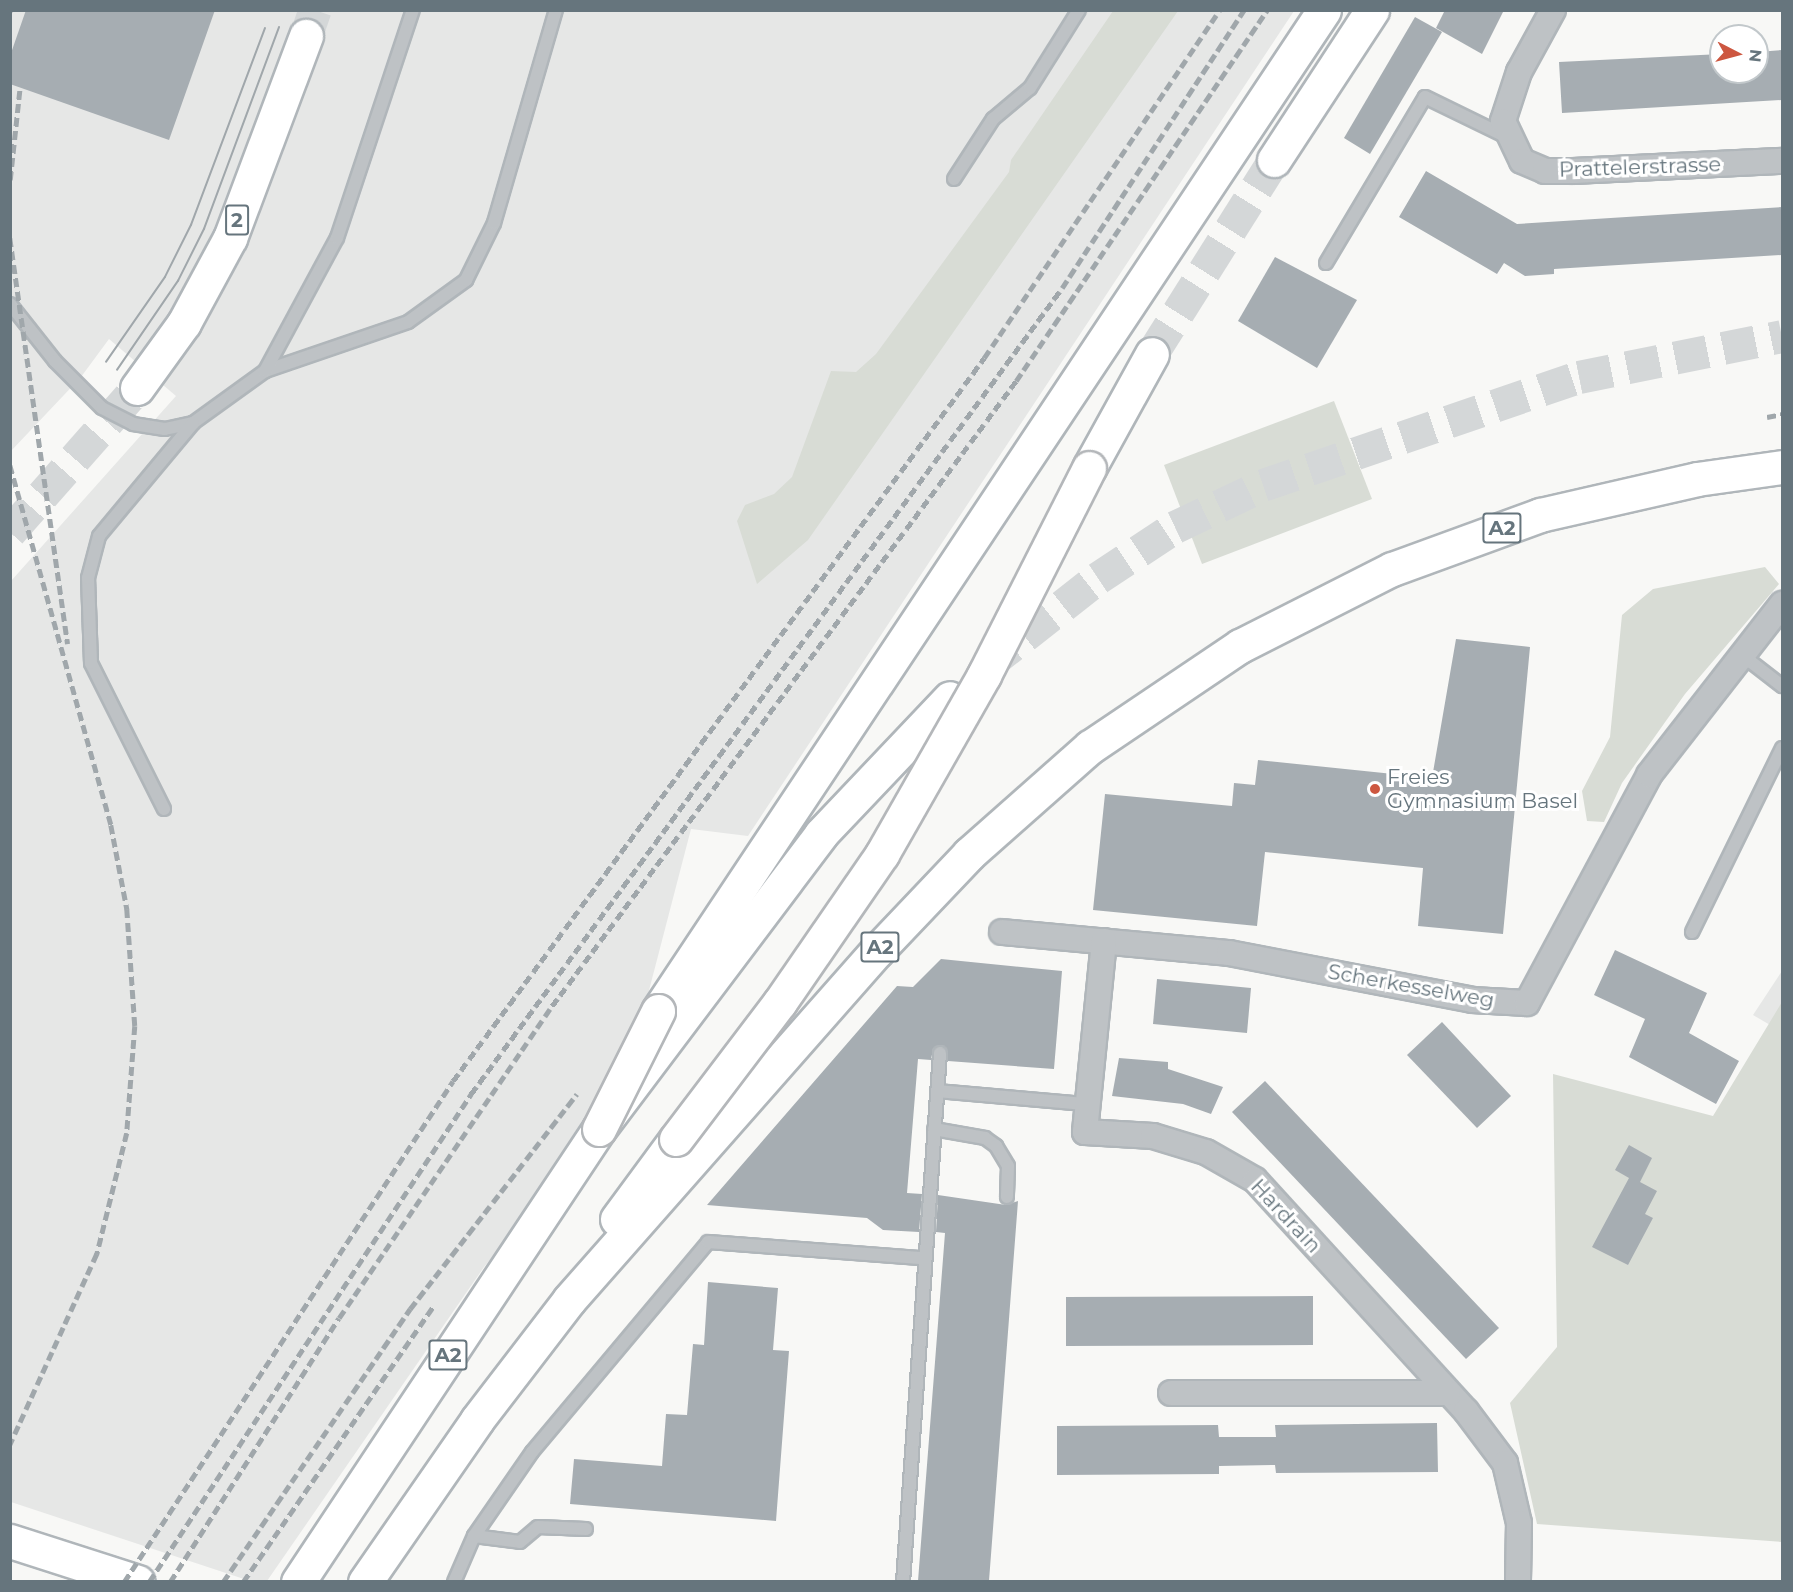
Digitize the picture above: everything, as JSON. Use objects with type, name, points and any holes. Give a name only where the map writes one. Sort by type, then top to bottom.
[{"type":"main road","points":[[667,1021],[1096,347],[1324,10]]},
{"type":"main road","points":[[1274,160],[1372,10]]},
{"type":"main road","name":"2","points":[[137,388],[184,323],[230,238],[306,36]]},
{"type":"main road","points":[[568,1300],[607,1234],[858,892],[946,744],[1089,468],[1152,354]]},
{"type":"main road","name":"A2","points":[[365,1581],[477,1420],[568,1300],[969,854],[1090,747],[1240,646],[1392,569],[1540,515],[1697,479],[1782,467]]},
{"type":"main road","points":[[667,1021],[821,834],[950,698]]},
{"type":"main road","name":"A2","points":[[298,1581],[599,1129],[667,1021]]},
{"type":"main road","points":[[10,1541],[138,1581]]},
{"type":"street","name":"Prattelerstrasse","points":[[1553,10],[1509,95],[1503,121],[1509,138],[1522,161],[1545,171],[1782,161]]},
{"type":"street","name":"Scherkesselweg","points":[[1002,932],[1229,953],[1472,1000],[1527,1004],[1649,775],[1782,604]]},
{"type":"street","name":"Hardrain","points":[[1104,941],[1085,1132],[1153,1136],[1206,1152],[1255,1180],[1448,1393],[1505,1463],[1519,1523],[1518,1581]]},
{"type":"street","points":[[1171,1394],[1448,1393]]},
{"type":"lane","points":[[265,371],[337,238],[413,10]]},
{"type":"lane","points":[[164,809],[91,663],[88,578],[99,536],[193,423],[265,371],[408,322],[466,280],[494,223],[556,10]]},
{"type":"lane","points":[[954,179],[993,118],[1030,88],[1079,10]]},
{"type":"lane","points":[[1326,263],[1425,97],[1509,138]]},
{"type":"lane","points":[[10,304],[102,408],[133,424],[165,429],[193,423]]},
{"type":"lane","points":[[1742,655],[1782,686]]},
{"type":"lane","points":[[1692,932],[1782,748]]},
{"type":"lane","points":[[903,1581],[923,1258],[940,1053]]},
{"type":"lane","points":[[937,1091],[1087,1104]]},
{"type":"lane","points":[[934,1129],[977,1136],[996,1146],[1008,1166],[1007,1197]]},
{"type":"lane","points":[[454,1581],[474,1536],[532,1452],[708,1242],[923,1258]]},
{"type":"lane","points":[[474,1536],[520,1542],[538,1527],[586,1529]]},
{"type":"shaded area","points":[[11,11],[1294,11],[748,836],[691,829],[620,1102],[484,1267],[267,1581],[250,1581],[11,1502],[11,581],[176,396],[109,339],[81,377],[11,451]]},
{"type":"shaded area","points":[[1113,11],[1178,11],[808,540],[757,584],[737,521],[745,505],[774,494],[792,477],[831,371],[856,372],[876,354],[1009,172],[1011,160]]},
{"type":"shaded area","points":[[1334,401],[1372,499],[1202,564],[1164,465]]},
{"type":"shaded area","points":[[1765,567],[1779,584],[1685,694],[1622,783],[1604,822],[1587,821],[1582,791],[1610,737],[1622,615],[1653,589]]},
{"type":"shaded area","points":[[1782,971],[1782,1032],[1753,1015]]},
{"type":"shaded area","points":[[1782,1002],[1782,1542],[1537,1524],[1510,1403],[1557,1347],[1553,1074],[1713,1116]]},
{"type":"building","points":[[26,10],[215,10],[169,140],[10,84],[10,56]]},
{"type":"building","points":[[1445,10],[1504,10],[1482,54],[1436,28]]},
{"type":"building","points":[[1415,17],[1442,32],[1370,154],[1344,138]]},
{"type":"building","points":[[1782,50],[1782,100],[1562,113],[1559,62],[1709,55],[1709,84],[1769,84],[1769,51]]},
{"type":"building","points":[[1426,171],[1517,224],[1782,207],[1782,255],[1554,269],[1554,274],[1525,276],[1504,263],[1497,274],[1399,217]]},
{"type":"building","points":[[1275,257],[1357,300],[1317,368],[1238,321]]},
{"type":"building","name":"Freies Gymnasium Basel","points":[[1456,639],[1530,647],[1503,934],[1418,926],[1423,868],[1265,852],[1257,926],[1093,910],[1105,794],[1232,806],[1234,783],[1255,785],[1258,760],[1432,778]]},
{"type":"building","points":[[1615,950],[1707,993],[1689,1033],[1739,1061],[1716,1104],[1629,1057],[1645,1019],[1594,995]]},
{"type":"building","points":[[941,959],[1062,971],[1059,1009],[1054,1069],[948,1061],[941,1045],[933,1049],[931,1060],[918,1059],[907,1193],[922,1194],[919,1232],[883,1230],[867,1218],[707,1205],[897,986],[913,987]]},
{"type":"building","points":[[1157,979],[1251,988],[1247,1033],[1153,1024]]},
{"type":"building","points":[[1442,1022],[1511,1096],[1477,1128],[1407,1055]]},
{"type":"building","points":[[1119,1058],[1168,1062],[1168,1069],[1223,1087],[1211,1114],[1183,1104],[1112,1096]]},
{"type":"building","points":[[1265,1081],[1499,1328],[1466,1359],[1232,1112]]},
{"type":"building","points":[[1629,1145],[1652,1158],[1640,1182],[1657,1191],[1645,1214],[1653,1218],[1628,1265],[1592,1247],[1629,1178],[1615,1170]]},
{"type":"building","points":[[938,1195],[1006,1205],[1018,1201],[989,1581],[918,1581],[945,1233],[936,1232]]},
{"type":"building","points":[[708,1282],[778,1288],[773,1350],[789,1351],[776,1521],[570,1504],[574,1459],[662,1466],[666,1414],[687,1415],[693,1344],[704,1345]]},
{"type":"building","points":[[1313,1296],[1313,1345],[1066,1346],[1066,1297]]},
{"type":"building","points":[[1437,1423],[1438,1472],[1276,1473],[1275,1465],[1219,1466],[1219,1474],[1057,1475],[1057,1426],[1218,1425],[1219,1437],[1276,1437],[1275,1425]]},
{"type":"tunnel","points":[[306,36],[315,10]]},
{"type":"tunnel","points":[[1152,354],[1274,160]]},
{"type":"tunnel","points":[[986,666],[1098,578],[1175,527],[1263,485],[1579,377],[1782,336]]},
{"type":"tunnel","points":[[10,532],[137,388]]},
{"type":"tram line","points":[[117,370],[178,281],[204,229],[279,27]]},
{"type":"tram line","points":[[106,362],[165,277],[191,225],[265,28]]},
{"type":"railway","points":[[124,1582],[453,1081],[984,358],[1220,10]]},
{"type":"railway","points":[[149,1582],[471,1094],[1062,288],[1244,10]]},
{"type":"railway","points":[[170,1582],[339,1318],[552,1006],[1016,381],[1267,10]]},
{"type":"railway","points":[[10,180],[20,87]]},
{"type":"railway","points":[[10,238],[68,644]]},
{"type":"railway","points":[[1767,417],[1782,414]]},
{"type":"railway","points":[[10,465],[111,825],[127,909],[135,1026],[127,1133],[97,1254],[10,1445]]},
{"type":"railway","points":[[223,1582],[410,1309],[577,1094]]},
{"type":"railway","points":[[243,1582],[433,1307]]},
{"type":"place","name":"Freies Gymnasium Basel","points":[[1375,789]]}]
